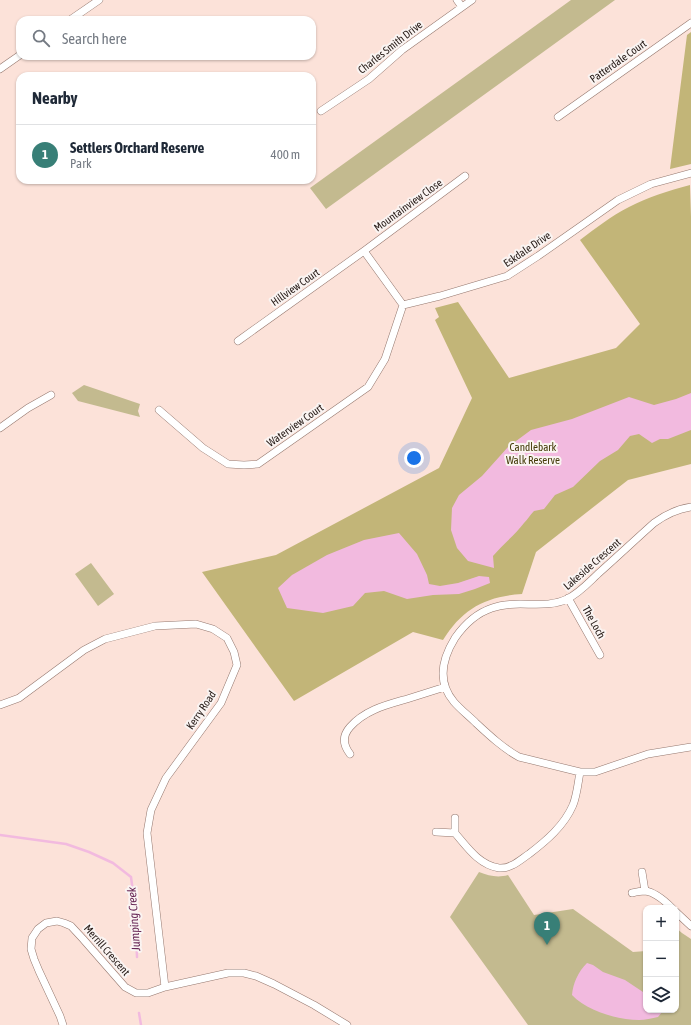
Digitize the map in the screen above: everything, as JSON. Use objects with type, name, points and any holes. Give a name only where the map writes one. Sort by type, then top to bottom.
[{"type":"street","points":[[76,16],[99,0]]},
{"type":"street","points":[[457,0],[462,7]]},
{"type":"street","name":"Charles Smith Drive","points":[[321,111],[369,79],[402,50],[472,0]]},
{"type":"street","name":"Patterdale Court","points":[[558,117],[691,23]]},
{"type":"street","points":[[0,70],[16,58]]},
{"type":"street","name":"Eskdale Drive","points":[[403,305],[440,296],[507,276],[618,200],[652,184],[691,173]]},
{"type":"street","name":"Mountainview Close","points":[[364,251],[465,176]]},
{"type":"street","points":[[364,251],[403,305]]},
{"type":"street","name":"Hillview Court","points":[[238,341],[364,251]]},
{"type":"street","name":"Waterview Court","points":[[160,410],[204,448],[228,464],[258,464],[368,388],[385,359],[403,305]]},
{"type":"street","points":[[0,428],[28,408],[51,395]]},
{"type":"street","name":"Lakeside Crescent","points":[[691,507],[673,512],[654,523],[587,584],[568,598],[553,604],[508,604],[492,608],[477,616],[463,627],[450,646],[444,660],[443,667],[445,687],[455,704],[498,744],[519,757],[580,772],[595,772],[648,754],[691,746]]},
{"type":"street","name":"The Loch","points":[[568,598],[600,655]]},
{"type":"street","name":"Kerry Road","points":[[0,705],[19,698],[84,650],[106,639],[155,626],[196,624],[213,629],[227,638],[234,652],[237,665],[221,703],[166,778],[151,810],[147,833],[165,987]]},
{"type":"street","points":[[350,754],[346,748],[344,737],[348,730],[361,717],[367,713],[388,705],[445,687]]},
{"type":"street","points":[[436,832],[454,833],[480,860],[488,865],[506,868],[514,864],[544,842],[562,824],[574,804],[580,772]]},
{"type":"street","points":[[454,833],[455,818]]},
{"type":"street","points":[[642,872],[645,891]]},
{"type":"street","points":[[632,893],[645,891],[654,894],[666,901],[669,905]]},
{"type":"street","points":[[679,915],[691,926]]},
{"type":"street","name":"Merrill Crescent","points":[[63,1025],[34,959],[31,943],[34,933],[41,925],[57,921],[71,926],[125,987],[136,993],[148,993],[165,987],[221,974],[235,972],[244,973],[256,976],[274,984],[314,1005],[347,1025]]},
{"type":"shaded area","points":[[571,0],[615,0],[326,209],[310,188]]},
{"type":"shaded area","points":[[84,385],[140,404],[138,411],[140,417],[78,401],[72,393]]},
{"type":"shaded area","points":[[691,393],[691,430],[668,439],[660,439],[652,443],[639,434],[630,436],[618,450],[600,461],[573,487],[555,495],[544,509],[534,511],[517,532],[493,556],[494,568],[468,561],[457,548],[451,530],[452,508],[459,495],[482,476],[508,447],[531,430],[572,419],[629,397],[654,405]]},
{"type":"shaded area","points":[[399,533],[417,554],[427,575],[429,584],[440,586],[458,583],[479,576],[489,577],[490,583],[459,594],[433,595],[407,599],[384,591],[365,593],[353,606],[323,613],[287,608],[278,588],[292,575],[327,555],[364,540]]},
{"type":"shaded area","points":[[91,563],[114,594],[98,606],[75,574]]},
{"type":"shaded area","points":[[479,872],[494,876],[508,875],[534,915],[573,909],[633,952],[643,951],[643,1013],[679,1013],[679,930],[691,939],[691,1025],[528,1025],[450,917]]},
{"type":"shaded area","points":[[587,963],[603,972],[625,980],[643,992],[643,1013],[661,1013],[658,1017],[631,1020],[603,1014],[586,1006],[572,995],[576,978]]},
{"type":"green space","points":[[691,32],[691,164],[670,169],[687,35]]},
{"type":"green space","name":"Candlebark Walk Reserve","points":[[690,185],[691,464],[628,480],[536,552],[522,594],[497,598],[476,606],[458,620],[443,640],[413,632],[294,701],[202,572],[276,555],[439,468],[472,398],[435,320],[439,317],[435,308],[458,302],[509,378],[616,348],[640,324],[580,240],[610,218],[643,200]]},
{"type":"waterway","name":"Jumping Creek","points":[[0,835],[66,844],[89,852],[113,863],[131,877],[135,907],[137,957]]},
{"type":"waterway","name":"Jumping Creek","points":[[139,1013],[141,1025]]},
{"type":"place","name":"Settlers Orchard Reserve","points":[[547,945]]}]
